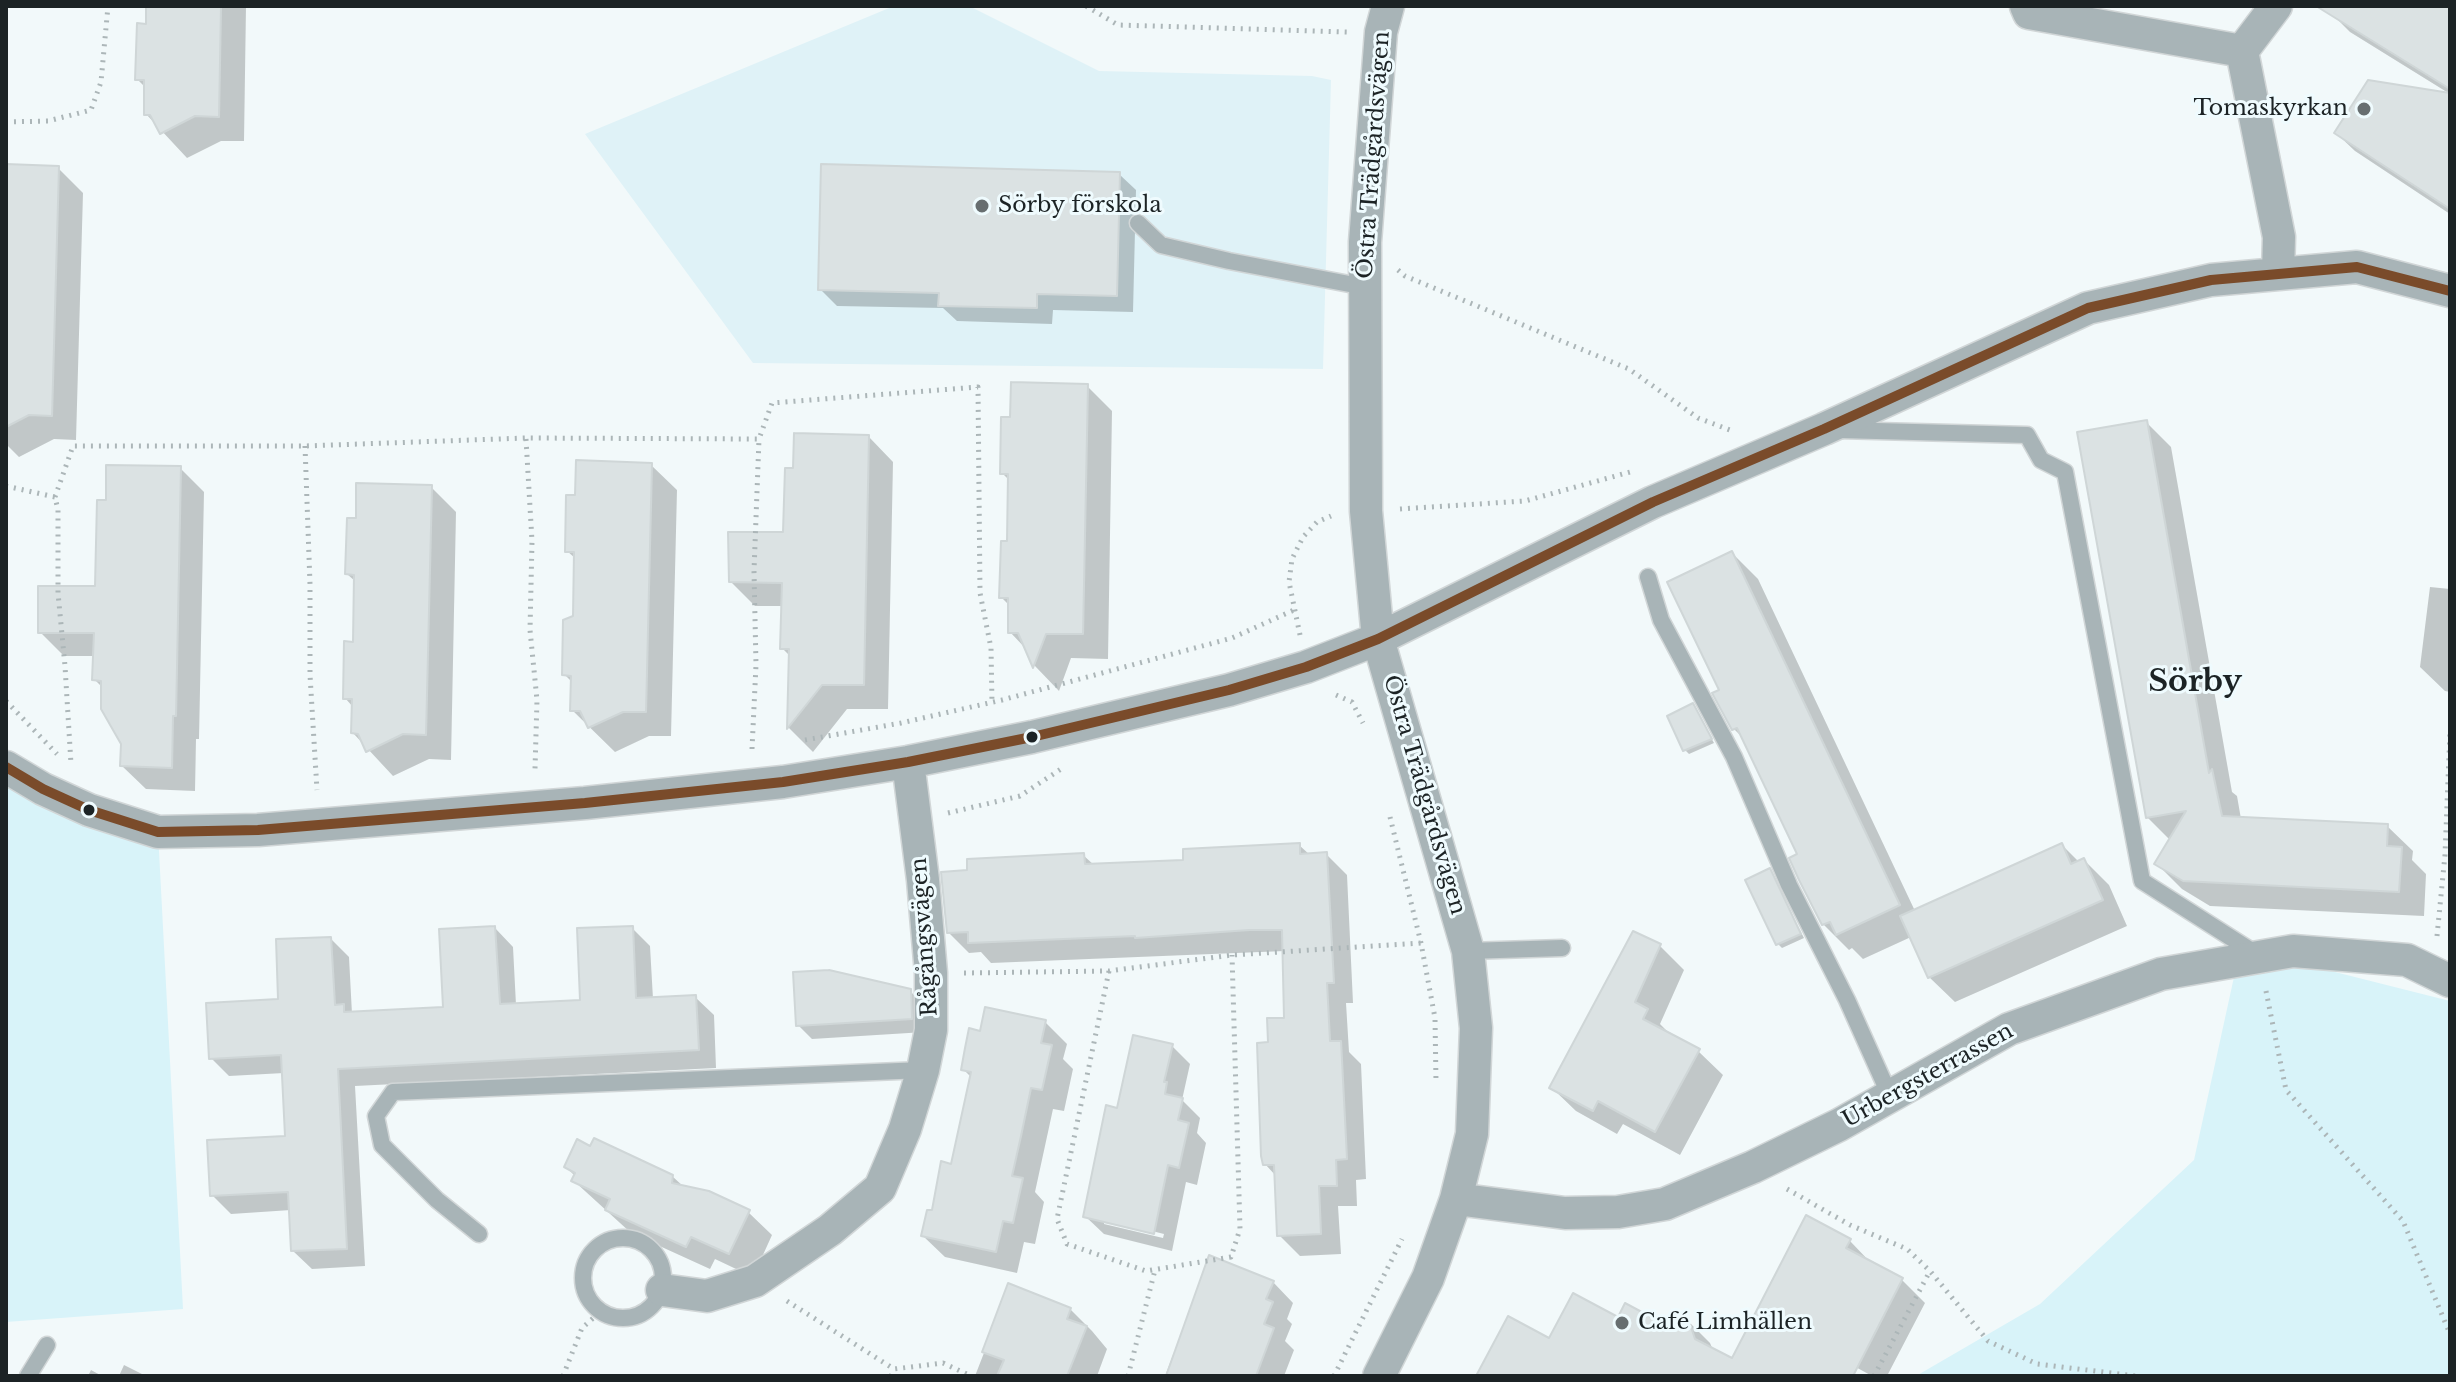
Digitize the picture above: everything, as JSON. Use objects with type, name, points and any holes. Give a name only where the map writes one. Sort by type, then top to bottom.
[{"type":"street","points":[[2026,6],[2029,13],[2242,51]]},
{"type":"street","points":[[2276,6],[2242,51],[2279,237],[2278,273]]},
{"type":"street","name":"Östra Trädgårdsvägen","points":[[1379,1376],[1428,1278],[1456,1199],[1472,1134],[1476,1028],[1468,951],[1378,639],[1366,511],[1365,242],[1384,19]]},
{"type":"street","points":[[6,767],[43,789],[89,810],[158,832],[258,830],[585,803],[783,782],[908,762],[1032,737],[1229,690],[1306,667],[1378,639],[1653,502],[1824,429],[2088,308],[2211,280],[2357,267],[2450,291]]},
{"type":"street","name":"Rågångsvägen","points":[[662,1290],[707,1296],[755,1281],[830,1230],[880,1188],[905,1129],[923,1070],[931,1030],[931,973],[908,762]]},
{"type":"street","name":"Urbergsterrassen","points":[[1456,1199],[1565,1213],[1618,1212],[1665,1204],[1753,1167],[1839,1125],[2009,1029],[2161,974],[2293,951],[2407,960],[2441,977]]},
{"type":"lane","points":[[1138,223],[1161,245],[1365,287]]},
{"type":"lane","points":[[1824,429],[2027,435],[2041,460],[2065,472],[2142,881],[2259,956]]},
{"type":"lane","points":[[1648,577],[1661,620],[1734,757],[1789,885],[1847,1000],[1890,1096]]},
{"type":"lane","points":[[1468,951],[1562,948]]},
{"type":"lane","points":[[479,1234],[437,1200],[382,1145],[376,1116],[393,1092],[923,1070]]},
{"type":"lane","points":[[621,1237],[645,1244],[661,1264],[662,1290],[648,1311],[624,1319],[600,1312],[584,1292],[583,1267],[597,1246],[621,1237]]},
{"type":"lane","points":[[28,1376],[47,1345]]},
{"type":"path","points":[[6,122],[48,121],[91,110],[101,82],[108,6]]},
{"type":"path","points":[[1086,6],[1118,25],[1384,19]]},
{"type":"path","points":[[1365,242],[1405,276],[1629,369],[1698,418],[1751,438],[1789,444]]},
{"type":"path","points":[[752,749],[759,439],[772,403],[978,387],[980,593],[991,648],[992,703]]},
{"type":"path","points":[[526,438],[532,541],[530,630],[537,700],[535,769],[549,768]]},
{"type":"path","points":[[6,701],[71,769],[58,593],[58,510],[55,497],[73,446],[305,446],[526,438],[759,439]]},
{"type":"path","points":[[305,446],[310,675],[317,795]]},
{"type":"path","points":[[6,486],[55,497]]},
{"type":"path","points":[[1364,726],[1352,702],[1338,695],[1312,692],[1289,582],[1292,559],[1303,537],[1317,522],[1339,513],[1366,511]]},
{"type":"path","points":[[796,741],[992,703],[1232,638],[1294,610]]},
{"type":"path","points":[[2441,977],[2450,731]]},
{"type":"path","points":[[737,751],[767,746]]},
{"type":"path","points":[[916,821],[1020,796],[1067,766]]},
{"type":"path","points":[[1388,810],[1421,943],[1435,1018],[1436,1092]]},
{"type":"path","points":[[931,973],[1109,971],[1232,955],[1421,943]]},
{"type":"path","points":[[1109,971],[1057,1219],[1067,1244],[1146,1271],[1155,1270],[1231,1257],[1240,1229],[1232,955]]},
{"type":"path","points":[[2259,956],[2286,1090],[2403,1221],[2450,1334]]},
{"type":"path","points":[[1753,1167],[1769,1181],[1802,1196],[1850,1225],[1907,1249],[1930,1271],[1988,1341],[2037,1364],[2136,1376]]},
{"type":"path","points":[[1334,1376],[1404,1234]]},
{"type":"path","points":[[1128,1376],[1155,1270]]},
{"type":"path","points":[[1874,1376],[1930,1271]]},
{"type":"path","points":[[755,1281],[894,1369],[943,1363],[971,1376]]},
{"type":"path","points":[[563,1376],[582,1328],[600,1312]]},
{"type":"path","points":[[891,1376],[894,1369]]},
{"type":"shaded area","name":"Sörby förskola","points":[[894,6],[969,6],[1099,71],[1312,76],[1331,80],[1323,369],[753,363],[585,134]]},
{"type":"shaded area","points":[[6,767],[158,832],[183,1309],[6,1322]]},
{"type":"shaded area","points":[[2276,967],[2327,970],[2450,1001],[2450,1376],[1916,1376],[2040,1304],[2194,1160],[2234,977]]},
{"type":"building","points":[[146,6],[221,6],[219,117],[195,116],[160,134],[150,115],[144,115],[144,80],[135,80],[137,23],[146,24]]},
{"type":"building","points":[[2316,6],[2450,6],[2450,89]]},
{"type":"building","points":[[2368,80],[2450,93],[2450,209],[2334,133]]},
{"type":"building","points":[[6,164],[59,166],[52,416],[29,415],[6,427]]},
{"type":"building","points":[[821,164],[1120,172],[1117,296],[1037,294],[1037,308],[938,306],[939,293],[818,290]]},
{"type":"building","points":[[1011,382],[1088,384],[1083,634],[1046,634],[1033,668],[1018,633],[1008,633],[1008,598],[999,598],[1001,541],[1007,541],[1008,474],[1000,474],[1001,417],[1010,417]]},
{"type":"building","points":[[2147,420],[2209,773],[2212,769],[2222,816],[2388,824],[2387,846],[2402,847],[2399,892],[2183,881],[2154,864],[2186,811],[2146,818],[2077,432]]},
{"type":"building","points":[[794,433],[869,435],[864,685],[822,685],[787,729],[789,649],[780,649],[782,583],[729,582],[728,532],[783,532],[785,468],[793,468]]},
{"type":"building","points":[[576,460],[652,463],[646,712],[623,712],[588,728],[580,711],[570,711],[571,676],[562,675],[563,620],[573,616],[574,552],[565,552],[566,495],[575,495]]},
{"type":"building","points":[[106,465],[181,466],[176,716],[173,716],[172,768],[120,766],[121,744],[101,709],[101,681],[92,680],[94,633],[38,633],[38,586],[95,586],[97,500],[106,500]]},
{"type":"building","points":[[356,483],[432,485],[426,735],[403,734],[366,752],[358,734],[351,733],[352,699],[343,699],[344,641],[353,642],[354,575],[345,574],[347,518],[356,518]]},
{"type":"building","points":[[1732,551],[1900,905],[1836,935],[1830,922],[1822,925],[1799,880],[1789,858],[1797,854],[1737,728],[1732,730],[1712,693],[1719,690],[1667,582]]},
{"type":"building","points":[[1693,703],[1712,739],[1683,751],[1667,716]]},
{"type":"building","points":[[1300,843],[1300,854],[1327,852],[1334,983],[1327,983],[1330,1041],[1341,1041],[1347,1159],[1336,1160],[1337,1186],[1319,1186],[1321,1234],[1277,1236],[1274,1165],[1263,1165],[1261,1156],[1257,1043],[1268,1042],[1267,1018],[1284,1018],[1282,930],[968,943],[968,932],[947,933],[941,872],[967,870],[967,859],[1084,853],[1085,864],[1183,860],[1183,849]]},
{"type":"building","points":[[2062,843],[2071,864],[2084,858],[2103,900],[1928,978],[1900,916]]},
{"type":"building","points":[[1770,868],[1801,934],[1776,945],[1745,880]]},
{"type":"building","points":[[495,926],[500,1004],[580,1000],[577,928],[633,926],[636,998],[696,995],[699,1050],[338,1069],[347,1249],[291,1251],[288,1192],[210,1196],[207,1140],[285,1136],[281,1055],[209,1059],[206,1003],[278,999],[276,939],[331,937],[335,1005],[344,1004],[344,1012],[443,1007],[439,929]]},
{"type":"building","points":[[1633,931],[1661,944],[1635,1002],[1648,1009],[1643,1019],[1700,1049],[1655,1132],[1598,1101],[1593,1111],[1549,1088]]},
{"type":"building","points":[[829,970],[911,989],[912,1019],[796,1026],[793,972]]},
{"type":"building","points":[[985,1007],[1046,1020],[1041,1043],[1052,1045],[1042,1090],[1031,1088],[1012,1176],[1023,1178],[1013,1223],[1003,1221],[996,1252],[921,1236],[927,1210],[932,1210],[941,1161],[951,1164],[971,1072],[961,1070],[969,1028],[980,1031]]},
{"type":"building","points":[[1133,1035],[1173,1044],[1164,1082],[1167,1082],[1165,1094],[1183,1098],[1178,1120],[1189,1123],[1179,1168],[1168,1165],[1154,1234],[1083,1217],[1106,1105],[1117,1108]]},
{"type":"building","points":[[594,1138],[673,1175],[672,1183],[709,1191],[750,1210],[729,1254],[691,1237],[686,1247],[605,1210],[610,1199],[571,1181],[575,1173],[564,1167],[577,1139],[590,1146]]},
{"type":"building","points":[[1806,1215],[1851,1239],[1846,1248],[1903,1278],[1853,1376],[1476,1376],[1508,1316],[1549,1338],[1573,1293],[1618,1317],[1625,1303],[1666,1325],[1688,1318],[1695,1339],[1732,1358]]},
{"type":"building","points":[[1209,1255],[1274,1281],[1266,1299],[1273,1302],[1264,1324],[1274,1328],[1256,1376],[1166,1376]]},
{"type":"building","points":[[1008,1283],[1071,1308],[1067,1319],[1087,1326],[1067,1376],[997,1376],[1004,1360],[982,1352]]},
{"type":"transit line","points":[[6,767],[43,789],[89,810],[158,832],[258,830],[585,803],[783,782],[908,762],[1032,737],[1229,690],[1306,667],[1378,639],[1653,502],[1824,429],[2088,308],[2211,280],[2357,267],[2450,291]]},
{"type":"place","name":"Tomaskyrkan","points":[[2364,109]]},
{"type":"place","name":"Sörby förskola","points":[[982,206]]},
{"type":"place","name":"Café Limhällen","points":[[1622,1323]]},
{"type":"district","name":"Sörby","points":[[2195,683]]}]
